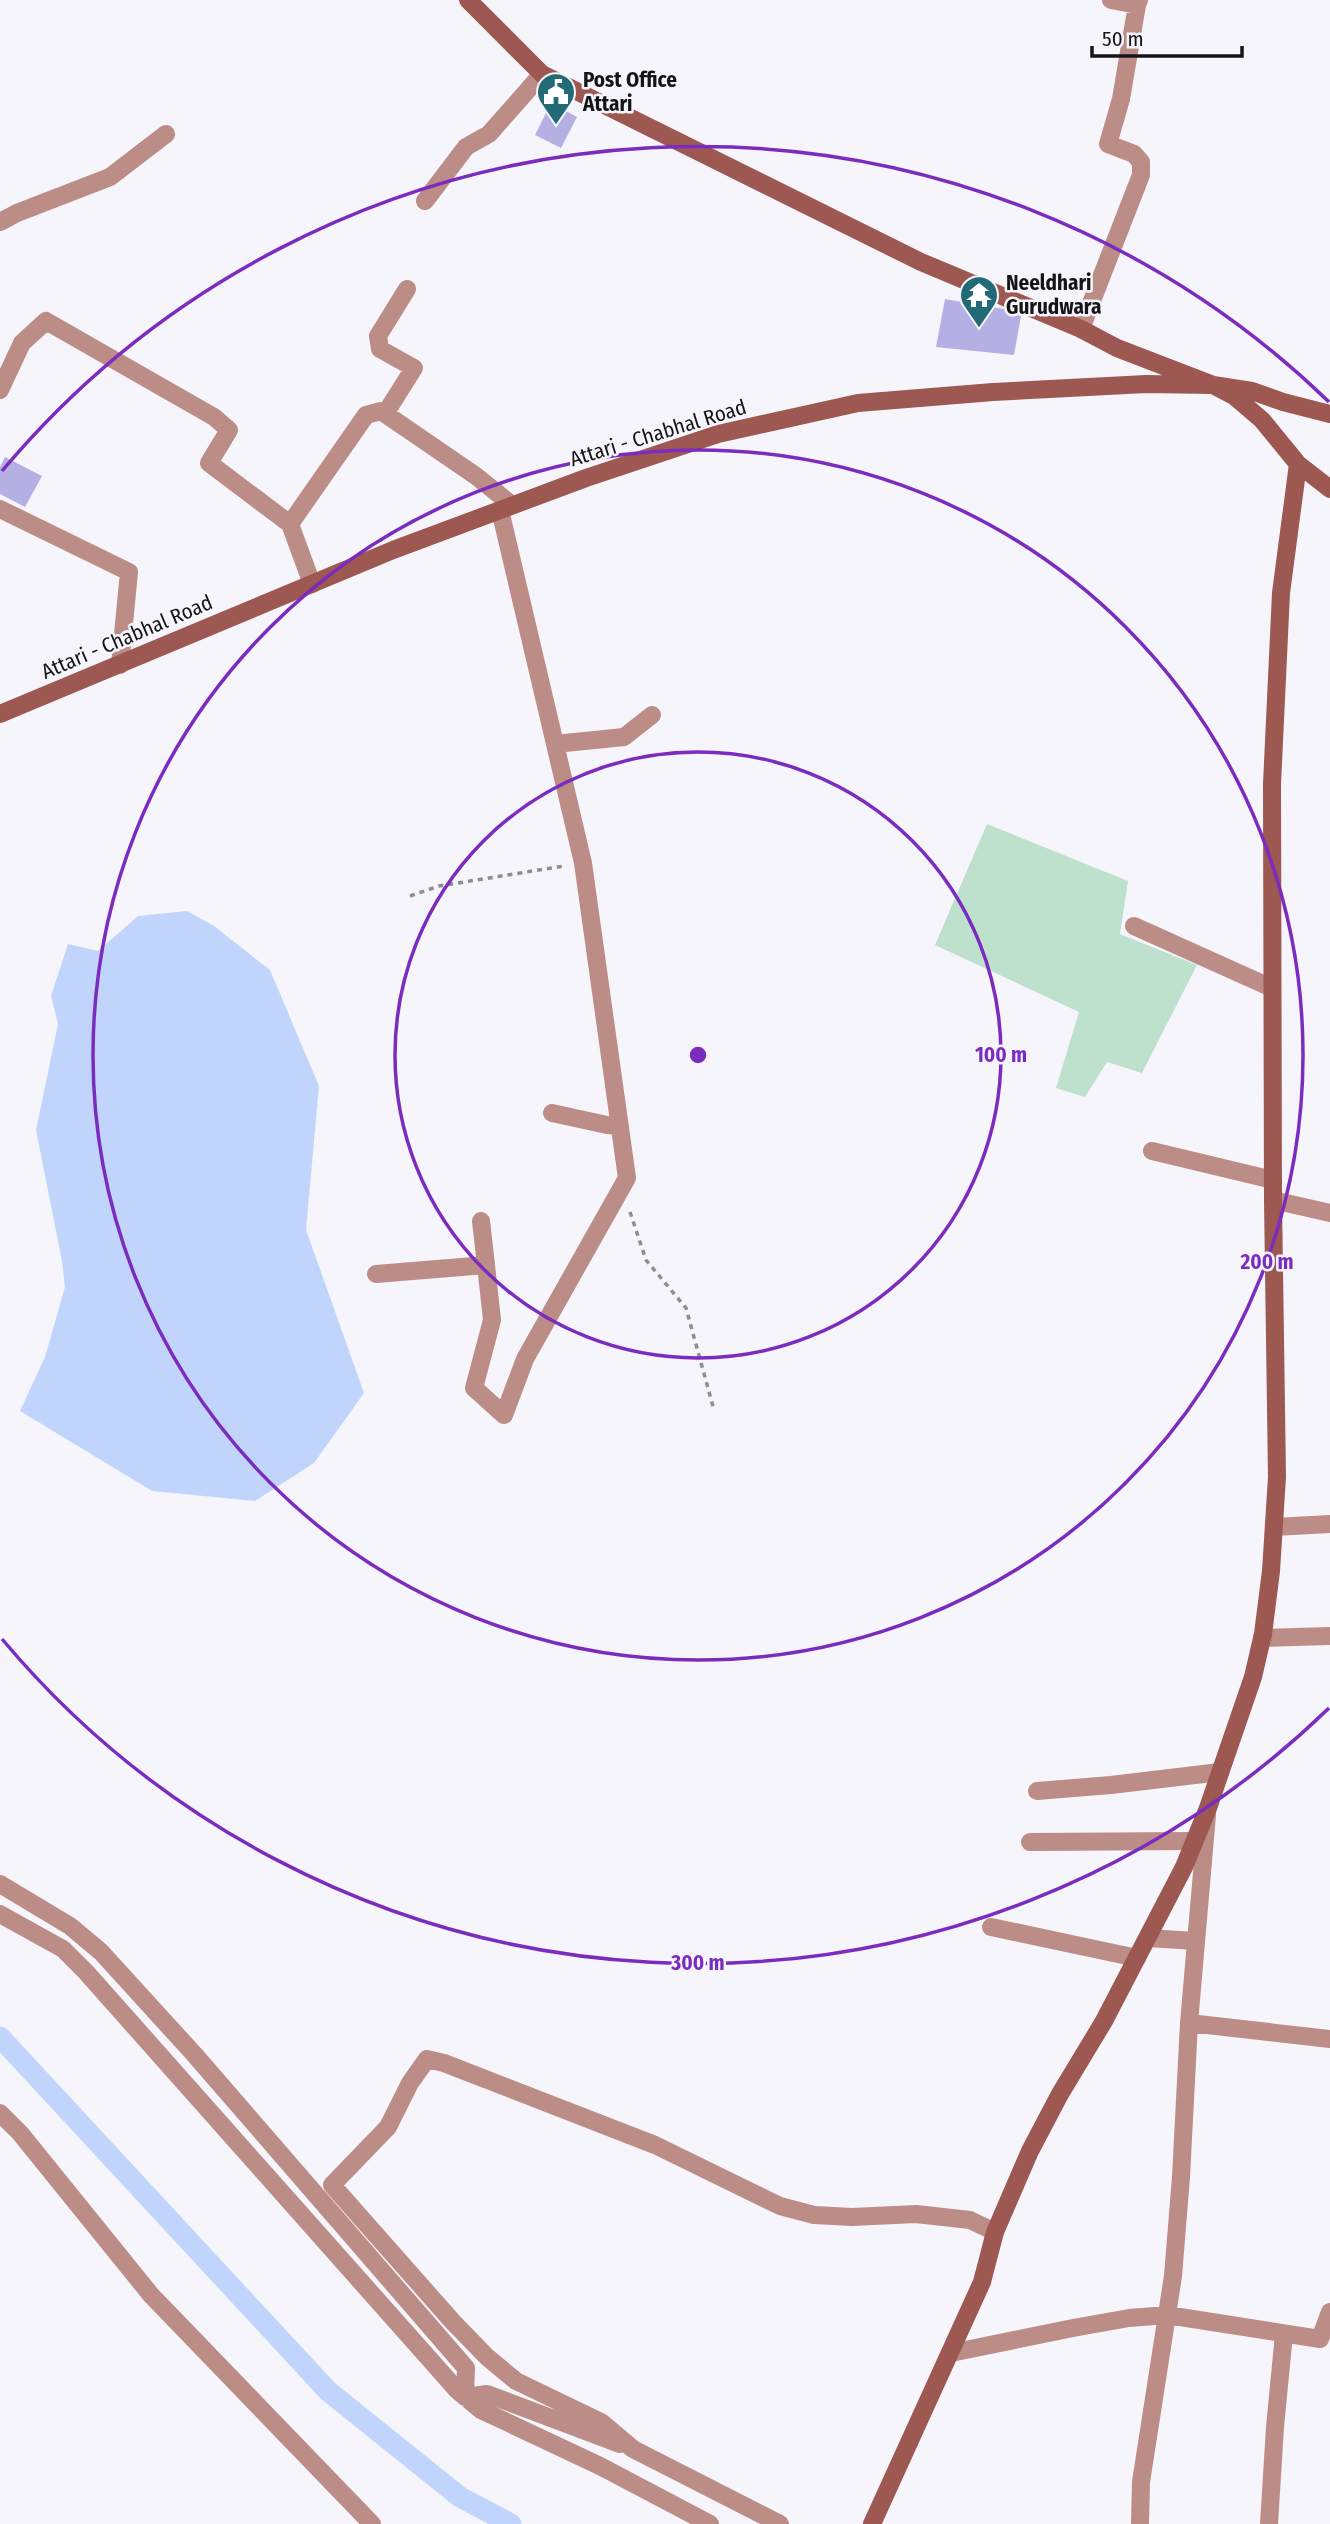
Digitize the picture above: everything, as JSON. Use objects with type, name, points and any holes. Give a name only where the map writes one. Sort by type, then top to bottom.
[{"type":"street","points":[[468,0],[542,74],[921,262],[1234,396],[1262,420],[1298,464],[1330,489]]},
{"type":"street","points":[[1081,329],[1141,175],[1141,162],[1134,154],[1108,144],[1121,99],[1138,2],[1111,0]]},
{"type":"street","points":[[425,201],[466,147],[489,134],[542,74]]},
{"type":"street","points":[[0,222],[110,177],[166,134]]},
{"type":"street","points":[[385,414],[414,368],[380,349],[378,336],[407,289]]},
{"type":"street","points":[[0,390],[22,343],[46,321],[214,417],[229,430],[209,463],[290,524],[312,584]]},
{"type":"street","name":"Attari - Chabhal Road","points":[[0,714],[393,550],[586,478],[718,434],[858,403],[1146,384],[1213,385]]},
{"type":"street","points":[[1213,385],[1252,391],[1330,414]]},
{"type":"street","points":[[290,524],[366,415],[381,411],[475,476],[506,508],[555,744],[583,863],[627,1178],[525,1359],[504,1415],[474,1388],[492,1320],[481,1221]]},
{"type":"street","points":[[872,2524],[982,2282],[995,2232],[1030,2151],[1138,1958],[1194,1841],[1253,1677],[1262,1637],[1277,1478],[1272,784],[1281,593],[1298,464]]},
{"type":"street","points":[[0,509],[129,572],[120,664]]},
{"type":"street","points":[[555,744],[624,737],[652,715]]},
{"type":"street","points":[[1134,926],[1272,988]]},
{"type":"street","points":[[552,1113],[620,1126]]},
{"type":"street","points":[[1152,1151],[1273,1180]]},
{"type":"street","points":[[1273,1200],[1330,1213]]},
{"type":"street","points":[[376,1274],[486,1265]]},
{"type":"street","points":[[1274,1527],[1330,1524]]},
{"type":"street","points":[[1262,1637],[1330,1636]]},
{"type":"street","points":[[1037,1791],[1220,1772]]},
{"type":"street","points":[[1138,2523],[1141,2482],[1167,2315],[1181,2177],[1189,2023],[1208,1808]]},
{"type":"street","points":[[1030,1842],[1194,1841]]},
{"type":"street","points":[[0,1884],[70,1926],[102,1952],[466,2368],[465,2396]]},
{"type":"street","points":[[0,1914],[63,1950],[86,1972],[465,2396],[481,2410],[600,2466],[710,2524]]},
{"type":"street","points":[[991,1927],[1138,1958]]},
{"type":"street","points":[[1148,1938],[1196,1941]]},
{"type":"street","points":[[1189,2023],[1330,2039]]},
{"type":"street","points":[[633,2449],[601,2422],[516,2381],[487,2357],[332,2185],[388,2127],[410,2083],[427,2059],[444,2063],[655,2145],[780,2206],[814,2215],[852,2217],[916,2214],[970,2220],[995,2232]]},
{"type":"street","points":[[0,2113],[20,2133],[151,2295],[372,2524]]},
{"type":"street","points":[[951,2353],[1096,2324],[1167,2315],[1320,2339],[1330,2312]]},
{"type":"street","points":[[1269,2524],[1284,2334]]},
{"type":"street","points":[[465,2396],[487,2394],[633,2449],[780,2524]]},
{"type":"path","points":[[410,896],[439,886],[583,863]]},
{"type":"path","points":[[627,1178],[631,1218],[646,1260],[686,1308],[714,1410]]},
{"type":"green space","points":[[987,824],[1128,881],[1120,934],[1197,965],[1142,1073],[1107,1062],[1085,1097],[1056,1088],[1079,1012],[935,945]]},
{"type":"water","points":[[187,911],[214,926],[270,970],[319,1086],[306,1230],[364,1393],[314,1463],[255,1501],[152,1491],[20,1411],[45,1357],[65,1287],[36,1130],[58,1024],[51,996],[68,944],[98,951],[138,916]]},
{"type":"building","name":"Post Office Attari","points":[[551,103],[577,117],[561,148],[535,135]]},
{"type":"building","name":"Neeldhari Gurudwara","points":[[945,299],[1004,309],[1021,316],[1014,355],[936,347]]},
{"type":"building","points":[[5,457],[42,476],[25,507],[0,494],[0,467]]},
{"type":"waterway","points":[[0,2037],[328,2391],[460,2497],[511,2524]]},
{"type":"place","name":"Post Office Attari","points":[[556,126]]},
{"type":"place","name":"Neeldhari Gurudwara","points":[[979,329]]}]
